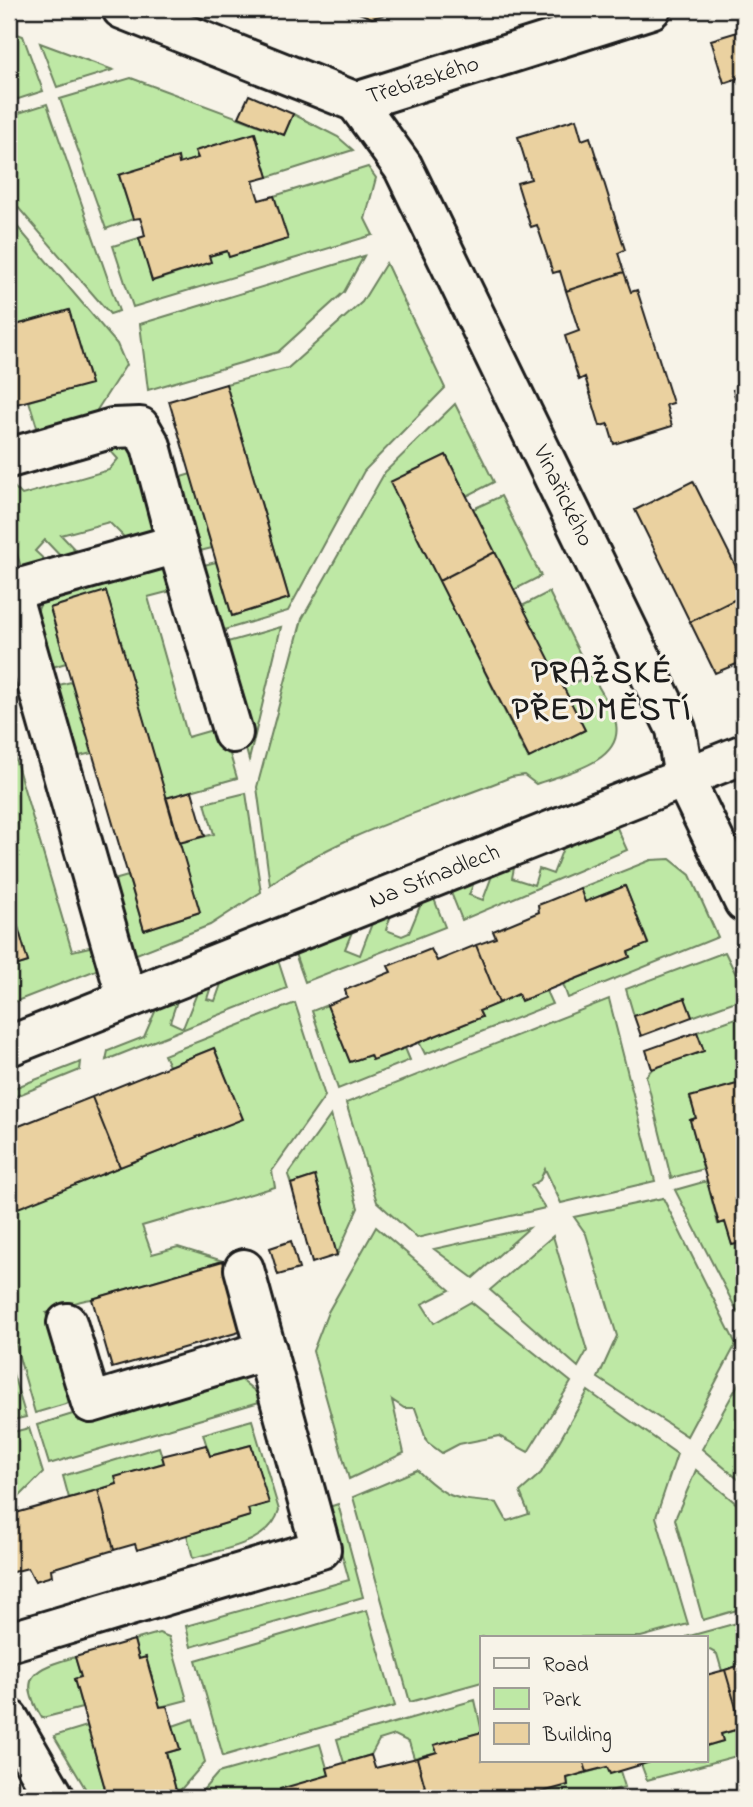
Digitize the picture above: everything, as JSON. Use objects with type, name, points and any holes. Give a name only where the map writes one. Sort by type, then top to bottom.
[{"type":"street","name":"Třebízského","points":[[122,9],[356,102],[651,9]]},
{"type":"street","name":"Vinařického","points":[[356,102],[402,167],[677,729],[684,778],[744,902]]},
{"type":"street","points":[[9,458],[113,428],[140,427],[151,446],[233,733]]},
{"type":"street","points":[[127,999],[12,608],[177,544]]},
{"type":"street","name":"Na Stínadlech","points":[[9,1046],[744,754]]},
{"type":"street","points":[[9,1642],[321,1549],[244,1269]]},
{"type":"street","points":[[67,1323],[91,1403],[267,1350]]},
{"type":"street","points":[[9,1719],[55,1798]]},
{"type":"green space","points":[[9,31],[23,36],[43,91],[9,102]]},
{"type":"green space","points":[[40,43],[113,70],[57,87]]},
{"type":"green space","points":[[131,78],[284,135],[293,114],[338,137],[353,150],[268,177],[255,134],[196,151],[198,158],[179,164],[178,158],[119,176],[133,219],[106,229],[60,99]]},
{"type":"green space","points":[[47,104],[119,311],[110,314],[9,197],[9,116]]},
{"type":"green space","points":[[368,167],[376,178],[365,219],[373,235],[133,307],[113,246],[139,238],[153,281],[210,263],[209,256],[227,251],[229,257],[287,239],[274,196]]},
{"type":"green space","points":[[9,217],[117,344],[126,365],[88,424],[40,437],[29,401],[91,383],[69,311],[9,327]]},
{"type":"green space","points":[[364,256],[344,292],[278,352],[148,390],[140,324]]},
{"type":"green space","points":[[386,263],[445,388],[364,471],[288,611],[214,633],[196,567],[216,562],[232,616],[289,598],[226,384],[288,368],[362,302]]},
{"type":"green space","points":[[455,404],[494,482],[467,496],[446,455],[390,483],[528,758],[585,730],[563,687],[592,675],[609,705],[616,724],[616,737],[601,757],[575,771],[536,784],[524,775],[511,777],[355,837],[296,867],[270,885],[257,787],[302,619],[385,472]]},
{"type":"green space","points":[[132,442],[157,529],[132,545],[109,522],[61,535],[81,556],[65,561],[45,540],[35,551],[49,564],[22,570],[9,530],[9,482],[22,495],[109,470],[118,459],[108,448]]},
{"type":"green space","points":[[191,474],[212,548],[192,553],[171,480]]},
{"type":"green space","points":[[501,496],[541,576],[514,590],[473,509]]},
{"type":"green space","points":[[164,563],[175,590],[148,597],[188,737],[216,729],[227,744],[237,778],[166,798],[106,592],[50,608],[66,663],[46,669],[33,621],[44,596]]},
{"type":"green space","points":[[549,592],[582,658],[555,672],[522,606]]},
{"type":"green space","points":[[281,627],[249,760],[217,645]]},
{"type":"green space","points":[[71,682],[92,753],[71,758],[51,687]]},
{"type":"green space","points":[[9,738],[72,951],[98,945],[104,967],[9,1004],[9,968],[28,962],[12,907],[9,907]]},
{"type":"green space","points":[[246,793],[261,892],[210,925],[129,957],[107,882],[128,876],[144,930],[200,912],[179,843],[214,834],[205,803]]},
{"type":"green space","points":[[613,819],[627,850],[462,920],[448,885],[475,880],[469,895],[483,900],[496,865],[515,863],[512,878],[534,885],[539,869],[553,874],[567,838]]},
{"type":"green space","points":[[670,859],[690,875],[718,937],[568,998],[563,984],[630,957],[628,952],[648,943],[625,886],[585,902],[580,888],[651,860]]},
{"type":"green space","points":[[431,891],[445,927],[305,982],[293,948],[354,927],[345,949],[360,955],[376,913],[392,912],[386,930],[402,936],[409,933],[425,894]]},
{"type":"green space","points":[[725,952],[744,991],[744,998],[692,1017],[684,998],[634,1016],[626,989]]},
{"type":"green space","points":[[276,954],[287,988],[106,1060],[108,1051],[144,1037],[161,998],[179,995],[170,1022],[183,1028],[201,983],[212,983],[207,999],[215,1001],[225,973]]},
{"type":"green space","points":[[546,991],[552,1004],[425,1054],[419,1042],[482,1017],[479,1011],[518,994]]},
{"type":"green space","points":[[609,999],[655,1181],[561,1203],[545,1169],[540,1180],[531,1186],[545,1208],[417,1238],[377,1202],[346,1103]]},
{"type":"green space","points":[[295,1003],[325,1096],[272,1171],[275,1187],[142,1226],[152,1254],[178,1247],[223,1261],[46,1313],[72,1402],[35,1413],[9,1322],[9,1184],[18,1207],[242,1119],[214,1048],[169,1066],[164,1055]]},
{"type":"green space","points":[[327,1005],[350,1062],[370,1055],[373,1060],[405,1048],[410,1060],[338,1089],[312,1011]]},
{"type":"green space","points":[[744,1015],[744,1082],[690,1097],[696,1118],[690,1120],[704,1169],[671,1178],[646,1076],[652,1069],[704,1051],[697,1032]]},
{"type":"green space","points":[[81,1062],[80,1070],[9,1099],[9,1090]]},
{"type":"green space","points":[[331,1115],[358,1208],[337,1255],[315,1176],[291,1184],[288,1175]]},
{"type":"green space","points":[[707,1181],[718,1224],[725,1222],[732,1245],[744,1242],[744,1311],[738,1313],[675,1190]]},
{"type":"green space","points":[[663,1198],[736,1344],[687,1436],[598,1378],[617,1336],[586,1234],[574,1217]]},
{"type":"green space","points":[[376,1227],[450,1290],[422,1304],[434,1323],[471,1302],[571,1382],[528,1452],[499,1436],[459,1444],[442,1453],[427,1442],[415,1408],[404,1408],[392,1400],[404,1453],[349,1479],[313,1351],[328,1312]]},
{"type":"green space","points":[[529,1228],[473,1278],[434,1249]]},
{"type":"green space","points":[[553,1236],[587,1351],[578,1367],[490,1290]]},
{"type":"green space","points":[[9,1361],[26,1417],[9,1421]]},
{"type":"green space","points":[[744,1374],[744,1484],[702,1449]]},
{"type":"green space","points":[[225,1376],[240,1379],[266,1400],[49,1464],[37,1425],[76,1413],[79,1421]]},
{"type":"green space","points":[[588,1391],[677,1454],[656,1517],[688,1624],[645,1636],[480,1636],[480,1683],[410,1702],[353,1497],[417,1470],[445,1493],[497,1503],[507,1521],[529,1514],[520,1492],[541,1473]]},
{"type":"green space","points":[[252,1420],[279,1510],[266,1531],[255,1538],[231,1548],[193,1558],[187,1535],[249,1516],[248,1509],[268,1503],[251,1445],[210,1456],[203,1434]]},
{"type":"green space","points":[[29,1428],[43,1473],[17,1499],[12,1500],[9,1433]]},
{"type":"green space","points":[[159,1447],[164,1463],[116,1477],[117,1484],[69,1498],[63,1476]]},
{"type":"green space","points":[[696,1470],[744,1510],[744,1608],[703,1620],[675,1519]]},
{"type":"green space","points":[[338,1504],[363,1597],[191,1647],[186,1626],[349,1580],[329,1507]]},
{"type":"green space","points":[[367,1610],[395,1706],[223,1756],[196,1660]]},
{"type":"green space","points":[[744,1621],[744,1664],[722,1671],[717,1654],[708,1649],[708,1636],[690,1636]]},
{"type":"green space","points":[[159,1633],[169,1637],[187,1700],[160,1707],[146,1658],[139,1659],[134,1640]]},
{"type":"green space","points":[[75,1657],[81,1677],[74,1679],[82,1708],[42,1718],[34,1704],[30,1683],[40,1670]]},
{"type":"green space","points":[[475,1700],[480,1723],[480,1733],[435,1745],[437,1752],[414,1758],[409,1742],[395,1735],[379,1740],[371,1755],[344,1763],[337,1739]]},
{"type":"green space","points":[[193,1719],[205,1762],[177,1794],[166,1753],[180,1749],[173,1726]]},
{"type":"green space","points":[[87,1726],[106,1792],[114,1791],[116,1798],[91,1798],[54,1736]]},
{"type":"green space","points":[[744,1728],[744,1754],[647,1780],[641,1764],[708,1762],[708,1745],[723,1741],[721,1734]]},
{"type":"green space","points":[[320,1744],[329,1775],[276,1798],[196,1798],[218,1773]]},
{"type":"green space","points":[[607,1767],[620,1771],[625,1787],[583,1798],[520,1798],[568,1785],[567,1778]]},
{"type":"building","points":[[351,9],[409,9],[372,18],[351,10]]},
{"type":"building","points":[[744,30],[744,76],[724,83],[711,40]]},
{"type":"building","points":[[249,95],[293,114],[284,135],[239,117]]},
{"type":"building","points":[[576,119],[582,140],[590,137],[625,250],[618,253],[624,272],[566,291],[560,271],[553,273],[537,225],[530,225],[517,183],[531,179],[518,137]]},
{"type":"building","points":[[255,133],[268,177],[253,181],[256,191],[259,200],[274,196],[288,239],[229,257],[227,251],[209,256],[211,262],[152,281],[139,238],[145,236],[143,227],[140,218],[133,219],[119,175],[178,157],[179,164],[198,158],[195,151]]},
{"type":"building","points":[[624,272],[631,292],[637,290],[673,403],[666,405],[672,426],[614,444],[608,424],[600,426],[585,377],[579,380],[565,336],[579,331],[566,291]]},
{"type":"building","points":[[69,310],[91,384],[9,406],[9,327]]},
{"type":"building","points":[[226,384],[289,598],[232,616],[169,401]]},
{"type":"building","points":[[744,387],[744,426],[733,390]]},
{"type":"building","points":[[446,455],[495,552],[439,581],[390,482]]},
{"type":"building","points":[[693,481],[744,583],[744,595],[690,622],[635,510]]},
{"type":"building","points":[[495,552],[585,730],[529,758],[439,581]]},
{"type":"building","points":[[106,591],[200,912],[144,930],[50,608]]},
{"type":"building","points":[[744,595],[744,661],[715,673],[690,622]]},
{"type":"building","points":[[192,791],[205,836],[179,843],[166,798]]},
{"type":"building","points":[[625,886],[648,944],[628,952],[630,957],[521,1001],[518,994],[499,1003],[476,945],[496,938],[493,931],[539,912],[538,905],[580,888],[585,902]]},
{"type":"building","points":[[12,906],[28,962],[9,968],[9,907]]},
{"type":"building","points":[[476,945],[499,1003],[479,1011],[482,1017],[405,1048],[372,1060],[370,1055],[350,1062],[327,1005],[347,997],[345,990],[391,972],[388,966],[431,949],[437,961]]},
{"type":"building","points":[[685,998],[692,1017],[641,1036],[634,1016]]},
{"type":"building","points":[[697,1032],[704,1051],[652,1069],[646,1050]]},
{"type":"building","points":[[214,1048],[243,1119],[120,1167],[92,1097]]},
{"type":"building","points":[[744,1082],[744,1242],[732,1245],[725,1222],[719,1224],[690,1120],[696,1118],[690,1097]]},
{"type":"building","points":[[92,1097],[120,1167],[18,1208],[9,1184],[9,1130]]},
{"type":"building","points":[[315,1176],[337,1255],[312,1263],[291,1184]]},
{"type":"building","points":[[291,1241],[299,1269],[278,1275],[270,1248]]},
{"type":"building","points":[[223,1261],[243,1331],[112,1368],[92,1299]]},
{"type":"building","points":[[206,1445],[210,1456],[251,1445],[269,1503],[248,1509],[250,1516],[137,1550],[135,1544],[114,1550],[98,1490],[117,1484],[115,1477],[164,1463],[162,1456]]},
{"type":"building","points":[[98,1490],[114,1550],[51,1569],[52,1576],[35,1581],[28,1568],[9,1573],[9,1494],[16,1513]]},
{"type":"building","points":[[134,1640],[139,1659],[146,1657],[160,1707],[167,1706],[180,1749],[166,1753],[177,1794],[164,1798],[116,1798],[114,1791],[106,1792],[74,1679],[81,1677],[75,1657]]},
{"type":"building","points":[[744,1664],[744,1728],[742,1728],[725,1670]]},
{"type":"building","points":[[725,1670],[742,1728],[721,1734],[723,1741],[708,1745],[708,1674]]},
{"type":"building","points":[[480,1733],[480,1762],[584,1762],[587,1772],[567,1778],[568,1785],[520,1798],[428,1798],[417,1758],[437,1752],[434,1745]]},
{"type":"building","points":[[371,1755],[375,1768],[417,1758],[428,1798],[276,1798],[282,1797],[280,1789],[329,1775],[327,1768]]},
{"type":"building","points":[[584,1762],[650,1762],[610,1774],[607,1767],[587,1772]]},
{"type":"district","name":"PRAŽSKÉ PŘEDMĚSTÍ","points":[[602,692]]}]
